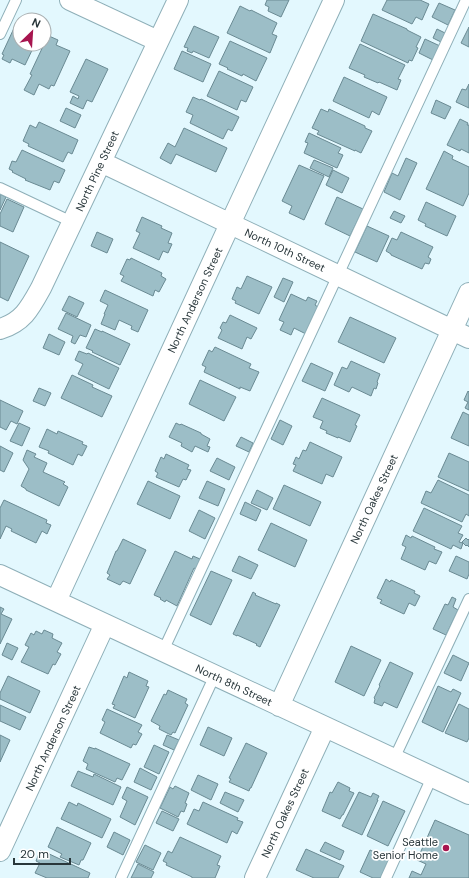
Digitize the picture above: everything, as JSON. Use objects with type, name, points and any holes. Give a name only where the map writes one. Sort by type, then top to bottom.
[{"type":"street","points":[[70,0],[158,41]]},
{"type":"street","name":"North Pine Street","points":[[0,329],[19,320],[33,303],[178,0]]},
{"type":"street","name":"North Anderson Street","points":[[56,601],[334,0]]},
{"type":"street","name":"North 10th Street","points":[[101,162],[460,334]]},
{"type":"street","name":"North Oakes Street","points":[[279,706],[460,334],[469,293]]},
{"type":"street","name":"North 8th Street","points":[[0,575],[469,794]]},
{"type":"street","name":"North Anderson Street","points":[[0,851],[106,624]]},
{"type":"street","name":"North Oakes Street","points":[[255,878],[325,727]]},
{"type":"lane","points":[[0,34],[16,0]]},
{"type":"lane","points":[[163,651],[466,0]]},
{"type":"lane","points":[[0,188],[72,222]]},
{"type":"lane","points":[[394,759],[469,599]]},
{"type":"lane","points":[[121,878],[215,675]]},
{"type":"lane","points":[[386,878],[432,777]]},
{"type":"building","points":[[267,0],[289,0],[281,17],[268,11],[269,7],[265,5]]},
{"type":"building","points":[[387,0],[420,0],[429,4],[422,20],[416,17],[412,24],[382,10]]},
{"type":"building","points":[[439,3],[455,10],[448,25],[432,17]]},
{"type":"building","points":[[240,6],[277,23],[272,34],[277,36],[270,53],[227,33]]},
{"type":"building","points":[[373,14],[421,37],[412,61],[409,60],[408,63],[361,41]]},
{"type":"building","points":[[194,26],[219,37],[209,58],[193,51],[192,53],[187,51],[188,48],[184,47]]},
{"type":"building","points":[[469,27],[469,47],[461,43]]},
{"type":"building","points":[[437,29],[445,33],[441,42],[433,38]]},
{"type":"building","points":[[12,32],[12,52],[31,52],[25,65],[12,59],[10,63],[2,59],[4,55],[2,54]]},
{"type":"building","points":[[52,37],[58,40],[56,45],[70,51],[54,86],[51,85],[49,89],[39,84],[34,95],[24,90],[32,75],[30,74],[40,52],[52,52]]},
{"type":"building","points":[[425,39],[440,46],[433,60],[419,53]]},
{"type":"building","points":[[230,41],[267,58],[256,81],[243,74],[242,76],[219,64]]},
{"type":"building","points":[[360,44],[405,65],[398,79],[401,80],[397,90],[364,77],[365,75],[349,68]]},
{"type":"building","points":[[182,51],[211,64],[203,82],[174,69]]},
{"type":"building","points":[[86,59],[108,69],[92,102],[87,100],[83,109],[70,103],[73,96],[78,99],[79,96],[70,92]]},
{"type":"building","points":[[219,71],[253,87],[246,102],[241,100],[237,110],[207,96]]},
{"type":"building","points":[[344,77],[387,97],[379,115],[372,111],[369,118],[333,101]]},
{"type":"building","points":[[469,84],[469,108],[456,102],[462,89],[466,90]]},
{"type":"building","points":[[193,97],[200,100],[201,99],[239,117],[232,131],[228,129],[223,139],[190,123],[193,115],[186,112]]},
{"type":"building","points":[[436,100],[451,107],[445,119],[431,113]]},
{"type":"building","points":[[66,108],[81,115],[75,128],[60,121]]},
{"type":"building","points":[[321,109],[328,112],[329,109],[365,126],[365,128],[372,131],[361,153],[317,134],[319,131],[312,128]]},
{"type":"building","points":[[460,119],[469,125],[469,153],[447,145]]},
{"type":"building","points":[[39,122],[78,140],[72,154],[68,152],[63,162],[28,146],[29,144],[23,141],[30,125],[36,128]]},
{"type":"building","points":[[184,128],[227,148],[216,172],[176,154],[171,164],[160,158],[168,143],[175,147]]},
{"type":"building","points":[[309,133],[341,148],[338,153],[343,155],[337,168],[304,153],[308,143],[305,142]]},
{"type":"building","points":[[22,150],[65,170],[59,183],[54,181],[50,190],[25,180],[26,179],[12,172],[13,171],[9,169],[12,161],[16,162]]},
{"type":"building","points":[[444,151],[453,156],[452,159],[469,167],[469,193],[463,206],[426,189]]},
{"type":"building","points":[[406,158],[417,163],[400,200],[384,192],[392,173],[398,176]]},
{"type":"building","points":[[314,160],[333,168],[329,177],[310,168]]},
{"type":"building","points":[[299,165],[324,176],[304,220],[289,213],[292,206],[282,201]]},
{"type":"building","points":[[333,170],[349,178],[342,193],[326,185]]},
{"type":"building","points":[[0,194],[6,197],[0,210]]},
{"type":"building","points":[[337,197],[363,209],[350,236],[325,224]]},
{"type":"building","points":[[7,199],[24,207],[13,232],[0,226],[0,214]]},
{"type":"building","points":[[426,202],[456,216],[447,236],[425,226],[426,224],[418,220]]},
{"type":"building","points":[[394,211],[405,216],[401,223],[390,218]]},
{"type":"building","points":[[142,217],[162,226],[161,228],[172,233],[168,243],[172,244],[168,253],[163,251],[159,260],[133,248],[140,233],[136,231]]},
{"type":"building","points":[[367,226],[389,236],[377,262],[355,252]]},
{"type":"building","points":[[97,232],[113,239],[107,253],[91,246]]},
{"type":"building","points":[[401,232],[433,247],[428,257],[431,259],[429,264],[425,263],[422,269],[391,255],[386,251],[392,238],[397,240]]},
{"type":"building","points":[[0,242],[29,256],[8,301],[0,297]]},
{"type":"building","points":[[131,258],[162,273],[161,276],[166,279],[159,292],[155,290],[153,296],[121,281],[124,276],[120,274],[127,259],[130,260]]},
{"type":"building","points":[[247,276],[272,287],[259,314],[235,303],[236,301],[232,299],[237,287],[241,289]]},
{"type":"building","points":[[283,278],[293,282],[284,302],[274,297]]},
{"type":"building","points":[[105,290],[148,310],[138,332],[131,329],[132,326],[119,320],[115,330],[101,324],[108,305],[100,301]]},
{"type":"building","points":[[291,294],[306,301],[308,297],[317,301],[315,305],[318,307],[306,334],[294,328],[291,335],[280,330],[284,322],[279,320]]},
{"type":"building","points":[[69,296],[84,303],[77,317],[62,310]]},
{"type":"building","points":[[66,313],[91,325],[86,337],[80,335],[75,344],[71,342],[73,336],[58,329]]},
{"type":"building","points":[[230,315],[257,328],[251,339],[247,337],[242,349],[218,338],[222,330],[220,328],[223,322],[226,323]]},
{"type":"building","points":[[350,317],[396,338],[384,363],[338,342]]},
{"type":"building","points":[[95,329],[130,344],[120,365],[86,348]]},
{"type":"building","points":[[49,334],[65,342],[59,355],[43,348]]},
{"type":"building","points":[[215,347],[251,364],[249,368],[259,372],[250,391],[240,387],[240,389],[204,372],[206,367],[202,365],[209,350],[212,352]]},
{"type":"building","points":[[79,351],[88,353],[119,368],[109,389],[78,374],[83,364],[75,360]]},
{"type":"building","points":[[351,361],[380,374],[376,389],[374,388],[371,396],[352,387],[349,392],[334,385],[342,367],[347,369]]},
{"type":"building","points":[[311,363],[333,373],[325,391],[302,381]]},
{"type":"building","points":[[72,375],[93,385],[92,387],[112,396],[102,417],[61,398]]},
{"type":"building","points":[[200,380],[236,397],[224,421],[189,404]]},
{"type":"building","points":[[39,388],[51,393],[45,406],[33,401]]},
{"type":"building","points":[[468,391],[469,410],[465,408],[468,402],[464,400]]},
{"type":"building","points":[[322,398],[360,415],[355,425],[357,426],[350,442],[326,433],[327,431],[320,428],[323,421],[313,417]]},
{"type":"building","points":[[0,400],[23,411],[17,424],[11,421],[6,430],[0,427]]},
{"type":"building","points":[[463,412],[469,415],[469,446],[451,438]]},
{"type":"building","points":[[280,420],[292,426],[283,445],[271,439]]},
{"type":"building","points":[[19,423],[30,428],[22,446],[10,441]]},
{"type":"building","points":[[176,423],[201,433],[210,439],[207,446],[210,447],[208,452],[195,446],[192,452],[181,446],[182,443],[169,437]]},
{"type":"building","points":[[47,429],[57,434],[58,431],[83,442],[82,444],[87,446],[82,456],[78,454],[73,465],[39,447]]},
{"type":"building","points":[[241,437],[253,443],[249,452],[236,446]]},
{"type":"building","points":[[310,442],[342,457],[333,477],[326,474],[322,484],[293,471],[296,465],[293,464],[296,457],[299,459],[303,450],[306,451]]},
{"type":"building","points":[[0,446],[13,453],[4,472],[0,470]]},
{"type":"building","points":[[27,450],[36,454],[34,457],[47,463],[43,472],[65,482],[63,484],[68,487],[59,506],[26,490],[21,486],[29,469],[23,460]]},
{"type":"building","points":[[449,453],[469,462],[469,491],[438,477]]},
{"type":"building","points":[[166,454],[189,465],[187,469],[191,470],[186,480],[183,479],[179,487],[156,477],[158,473],[155,471],[161,457],[164,459]]},
{"type":"building","points":[[217,458],[235,467],[229,480],[210,471]]},
{"type":"building","points":[[438,480],[469,495],[469,516],[466,514],[462,522],[421,503],[426,491],[431,493]]},
{"type":"building","points":[[148,481],[180,496],[170,519],[137,504]]},
{"type":"building","points":[[207,481],[225,489],[218,506],[199,498]]},
{"type":"building","points":[[284,485],[321,502],[310,526],[273,509]]},
{"type":"building","points":[[257,490],[273,498],[267,510],[251,503]]},
{"type":"building","points":[[4,500],[47,520],[46,523],[51,525],[47,534],[42,531],[36,543],[11,531],[12,529],[6,526],[0,539],[0,508]]},
{"type":"building","points":[[245,502],[261,510],[256,521],[240,514]]},
{"type":"building","points":[[424,508],[462,526],[458,533],[463,535],[459,542],[463,543],[461,549],[453,545],[451,549],[413,531]]},
{"type":"building","points":[[199,510],[215,518],[205,539],[189,531]]},
{"type":"building","points":[[271,523],[307,540],[295,567],[258,550]]},
{"type":"building","points":[[406,535],[411,538],[412,536],[442,552],[436,564],[429,561],[425,570],[401,559],[406,547],[402,545]]},
{"type":"building","points":[[466,538],[468,540],[469,539],[469,547],[462,542]]},
{"type":"building","points":[[123,539],[146,550],[130,584],[123,581],[120,585],[107,579],[110,575],[107,573],[116,551]]},
{"type":"building","points":[[175,551],[192,559],[193,556],[200,559],[196,569],[194,568],[177,606],[166,600],[165,602],[160,599],[161,598],[154,595]]},
{"type":"building","points":[[239,556],[258,565],[251,579],[232,571]]},
{"type":"building","points":[[456,556],[469,562],[469,574],[467,579],[449,571]]},
{"type":"building","points":[[211,571],[232,580],[211,625],[190,615]]},
{"type":"building","points":[[386,579],[390,582],[391,580],[415,591],[414,593],[420,596],[415,606],[409,603],[404,614],[380,603],[382,600],[377,598]]},
{"type":"building","points":[[253,592],[256,594],[255,595],[280,605],[260,647],[256,645],[257,644],[233,634]]},
{"type":"building","points":[[452,597],[456,599],[453,607],[458,610],[446,635],[433,629],[445,604],[448,605]]},
{"type":"building","points":[[0,607],[4,609],[1,614],[12,619],[0,644]]},
{"type":"building","points":[[44,630],[53,634],[52,638],[62,643],[57,652],[61,654],[55,665],[53,664],[48,674],[21,662],[29,647],[25,645],[31,633],[34,635],[36,631],[42,634]]},
{"type":"building","points":[[7,643],[18,648],[12,660],[2,655]]},
{"type":"building","points":[[351,646],[381,660],[364,696],[335,682]]},
{"type":"building","points":[[453,655],[469,663],[461,681],[444,673]]},
{"type":"building","points":[[390,662],[413,673],[397,708],[384,702],[382,706],[374,703],[374,698],[380,686],[379,685]]},
{"type":"building","points":[[129,672],[148,681],[146,686],[149,687],[135,718],[113,708],[115,705],[112,704],[124,676],[127,678]]},
{"type":"building","points":[[8,676],[40,691],[30,713],[0,699],[0,693]]},
{"type":"building","points":[[438,686],[451,692],[453,689],[461,693],[443,732],[422,722]]},
{"type":"building","points":[[168,690],[187,699],[185,703],[188,705],[175,733],[173,732],[171,735],[159,729],[160,726],[151,721],[164,694],[166,695]]},
{"type":"building","points":[[459,704],[469,709],[469,738],[467,742],[445,733]]},
{"type":"building","points":[[0,705],[26,717],[20,730],[0,721]]},
{"type":"building","points":[[107,709],[142,725],[138,732],[142,734],[136,745],[133,744],[131,748],[100,733],[105,722],[102,720]]},
{"type":"building","points":[[208,727],[232,738],[224,756],[200,745]]},
{"type":"building","points":[[0,735],[10,740],[0,762]]},
{"type":"building","points":[[167,735],[179,740],[174,750],[163,745]]},
{"type":"building","points":[[246,743],[267,753],[249,791],[229,782],[231,779],[229,778]]},
{"type":"building","points":[[154,745],[169,752],[159,774],[144,767]]},
{"type":"building","points":[[89,747],[95,748],[130,764],[122,780],[117,778],[115,782],[86,769],[88,764],[83,761]]},
{"type":"building","points":[[140,768],[157,777],[151,790],[134,782]]},
{"type":"building","points":[[78,771],[93,777],[94,774],[121,787],[113,805],[71,786]]},
{"type":"building","points":[[198,775],[218,784],[211,800],[191,790]]},
{"type":"building","points":[[338,782],[350,788],[349,791],[354,793],[340,819],[322,811],[330,792],[332,793]]},
{"type":"building","points":[[175,786],[189,793],[185,803],[187,804],[184,812],[181,811],[178,817],[160,808],[170,787],[173,789]]},
{"type":"building","points":[[127,787],[148,797],[135,825],[120,817],[127,801],[122,798]]},
{"type":"building","points":[[225,792],[244,800],[238,812],[220,803]]},
{"type":"building","points":[[359,792],[371,797],[373,793],[379,796],[362,835],[342,826]]},
{"type":"building","points":[[383,801],[405,811],[388,846],[367,836]]},
{"type":"building","points":[[69,802],[77,806],[78,803],[111,819],[102,838],[61,819]]},
{"type":"building","points":[[203,802],[238,818],[237,820],[243,822],[237,834],[232,831],[227,843],[187,824],[194,809],[199,811]]},
{"type":"building","points":[[162,811],[179,819],[173,831],[156,823]]},
{"type":"building","name":"Seattle Senior Home","points":[[435,820],[469,835],[469,878],[409,878],[412,871],[421,875],[426,864],[417,860]]},
{"type":"building","points":[[57,827],[91,843],[79,865],[60,857],[62,854],[48,847]]},
{"type":"building","points":[[114,832],[130,840],[123,855],[107,847]]},
{"type":"building","points":[[180,837],[221,856],[217,865],[220,866],[215,878],[192,878],[166,865],[167,863],[163,861],[168,851],[172,853]]},
{"type":"building","points":[[325,842],[344,851],[340,860],[320,851]]},
{"type":"building","points":[[145,845],[161,853],[153,870],[136,862]]},
{"type":"building","points":[[306,849],[344,866],[338,878],[314,878],[296,870]]},
{"type":"building","points":[[370,850],[391,860],[382,878],[373,878],[360,872]]},
{"type":"building","points":[[40,851],[90,873],[88,878],[47,878],[35,873],[40,863],[36,861]]},
{"type":"building","points":[[138,864],[154,872],[151,878],[131,878]]},
{"type":"place","name":"Seattle Senior Home","points":[[446,848]]}]
